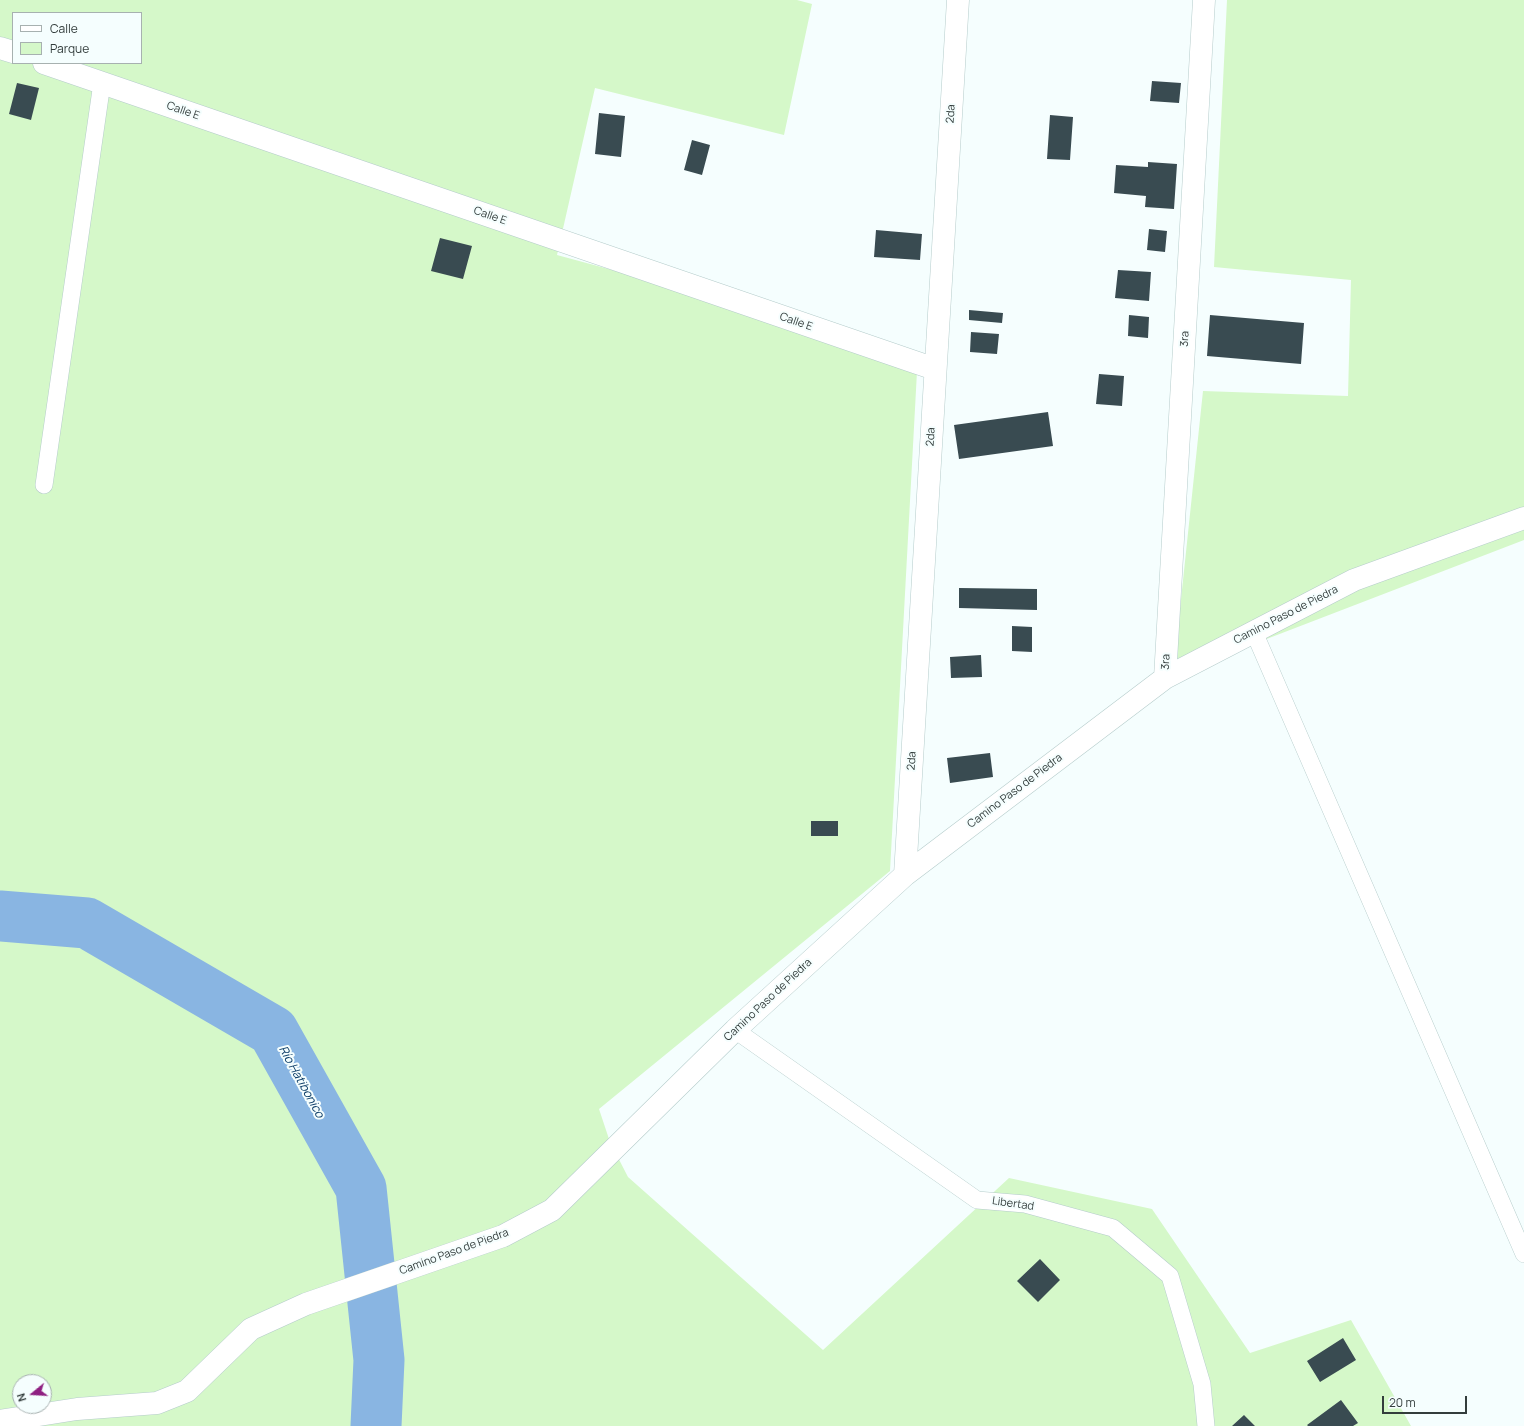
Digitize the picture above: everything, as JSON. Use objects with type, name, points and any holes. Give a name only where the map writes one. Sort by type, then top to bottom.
[{"type":"street","name":"2da","points":[[905,875],[958,0]]},
{"type":"street","name":"3ra","points":[[1165,678],[1204,0]]},
{"type":"street","points":[[0,48],[12,52]]},
{"type":"street","name":"Calle E","points":[[47,64],[935,369]]},
{"type":"street","name":"Camino Paso de Piedra","points":[[0,1421],[77,1408],[157,1403],[187,1391],[251,1328],[306,1304],[503,1236],[552,1210],[735,1030],[905,875],[1165,678],[1354,580],[1524,518]]},
{"type":"lane","points":[[44,485],[102,83]]},
{"type":"lane","points":[[1254,632],[1524,1254]]},
{"type":"lane","name":"Libertad","points":[[735,1030],[977,1200],[1026,1204],[1113,1228],[1170,1276],[1202,1384],[1206,1426]]},
{"type":"green space","points":[[0,0],[797,0],[812,4],[784,135],[595,88],[557,255],[918,353],[890,871],[599,1109],[610,1142],[628,1177],[823,1350],[1009,1178],[1152,1209],[1250,1353],[1351,1320],[1411,1426],[0,1426]]},
{"type":"green space","points":[[1227,0],[1524,0],[1524,540],[1173,675],[1203,391],[1348,396],[1351,280],[1214,267]]},
{"type":"building","points":[[1152,81],[1181,83],[1179,103],[1150,101]]},
{"type":"building","points":[[17,83],[39,88],[31,120],[9,114]]},
{"type":"building","points":[[599,113],[625,116],[621,157],[595,154]]},
{"type":"building","points":[[1050,115],[1073,117],[1070,160],[1047,159]]},
{"type":"building","points":[[692,140],[710,145],[702,175],[684,170]]},
{"type":"building","points":[[1148,162],[1177,164],[1174,209],[1145,207],[1146,196],[1114,193],[1116,165],[1148,167]]},
{"type":"building","points":[[1149,229],[1167,231],[1165,252],[1147,250]]},
{"type":"building","points":[[876,230],[922,234],[920,260],[874,257]]},
{"type":"building","points":[[440,238],[472,246],[463,279],[431,271]]},
{"type":"building","points":[[1118,270],[1151,272],[1149,301],[1115,298]]},
{"type":"building","points":[[969,310],[1003,313],[1002,323],[969,320]]},
{"type":"building","points":[[1129,315],[1149,317],[1148,338],[1128,336]]},
{"type":"building","points":[[1210,315],[1304,323],[1301,364],[1207,356]]},
{"type":"building","points":[[971,332],[999,334],[997,354],[970,352]]},
{"type":"building","points":[[1099,374],[1124,376],[1122,406],[1096,404]]},
{"type":"building","points":[[1048,412],[1053,446],[959,459],[954,425]]},
{"type":"building","points":[[959,588],[1037,589],[1037,610],[959,608]]},
{"type":"building","points":[[1012,626],[1032,627],[1032,652],[1012,651]]},
{"type":"building","points":[[981,655],[982,677],[951,678],[950,657]]},
{"type":"building","points":[[990,753],[993,777],[950,783],[947,758]]},
{"type":"building","points":[[811,821],[838,821],[838,836],[811,836]]},
{"type":"building","points":[[1040,1259],[1060,1280],[1038,1302],[1017,1281]]},
{"type":"building","points":[[1343,1338],[1356,1360],[1320,1382],[1307,1361]]},
{"type":"building","points":[[1341,1400],[1358,1423],[1353,1426],[1307,1425]]},
{"type":"building","points":[[1244,1415],[1255,1426],[1232,1426]]},
{"type":"waterway","name":"Río Hatibonico","points":[[0,916],[87,923],[273,1031],[361,1188],[379,1360],[376,1426]]}]
